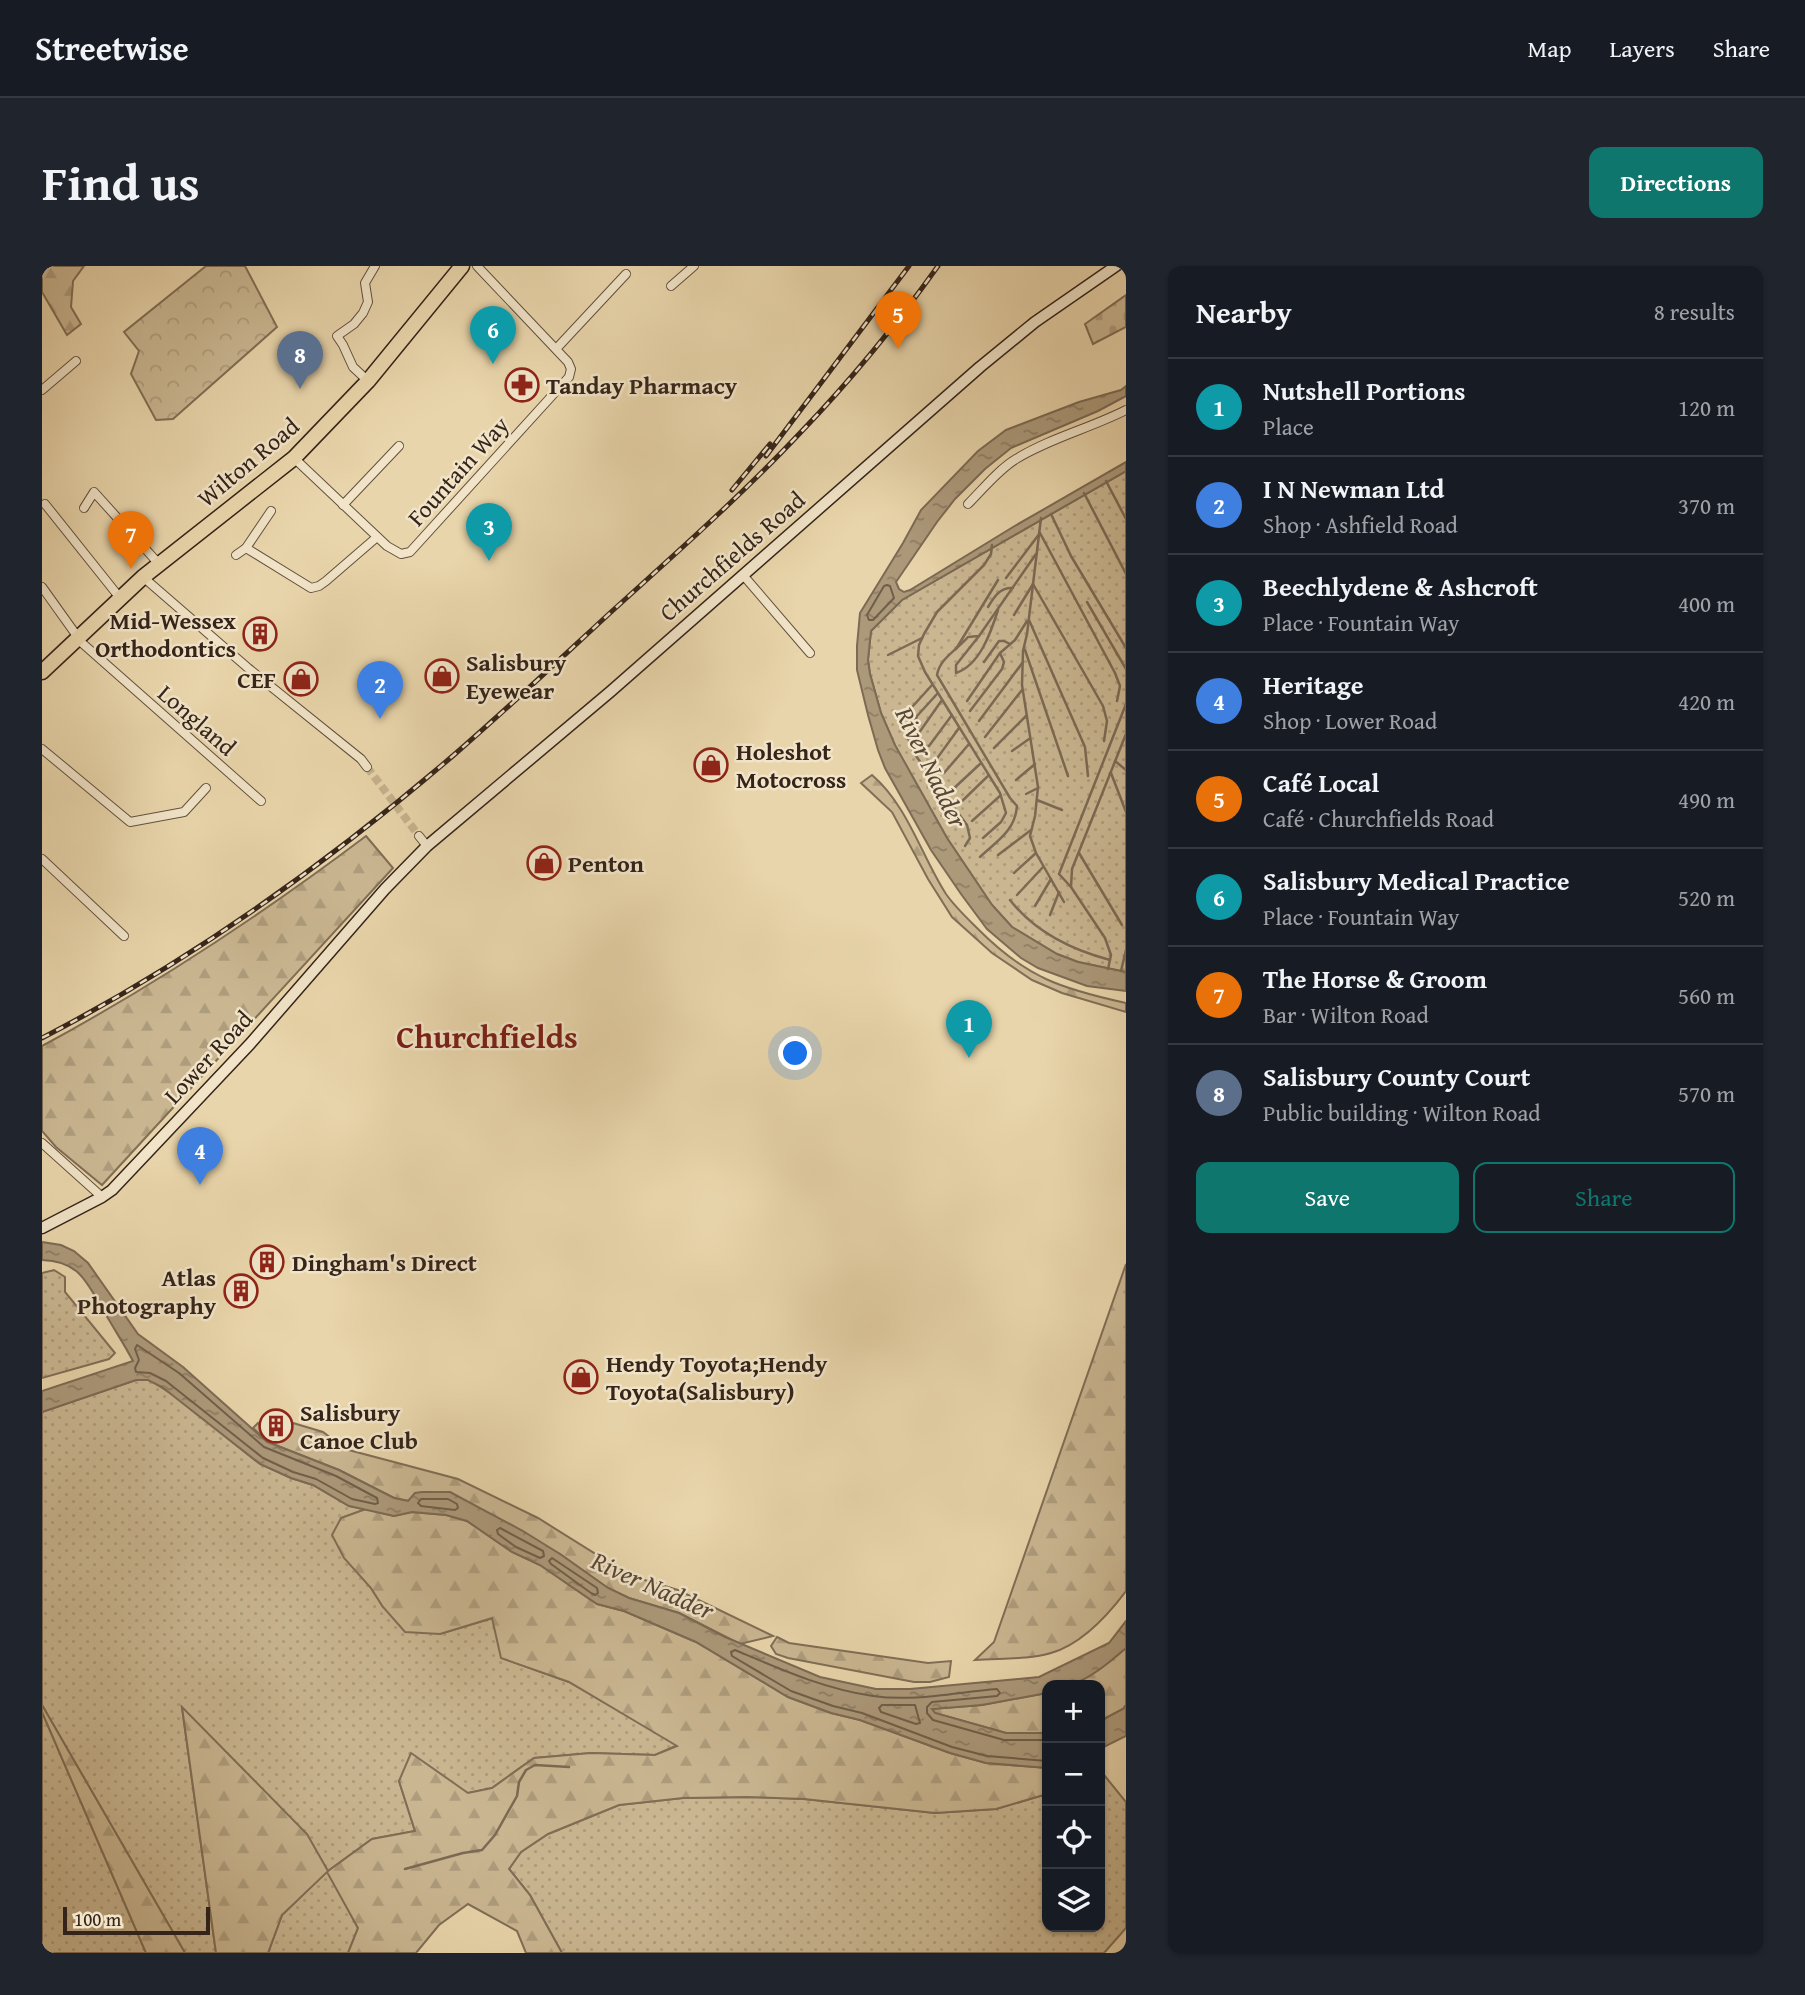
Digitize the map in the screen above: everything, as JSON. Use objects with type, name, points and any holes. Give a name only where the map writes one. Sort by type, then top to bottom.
[{"type":"highway","name":"Wilton Road","points":[[42,672],[143,577],[294,457],[368,382],[462,266]]},
{"type":"street","points":[[368,382],[353,366],[337,337],[363,313],[368,302],[365,283],[375,266]]},
{"type":"street","name":"Fountain Way","points":[[294,457],[377,537],[401,554],[410,552],[569,377],[571,369],[569,362],[477,266]]},
{"type":"street","points":[[671,286],[694,266]]},
{"type":"street","name":"Churchfields Road","points":[[385,889],[427,846],[574,723],[980,367],[1035,322],[1116,266]]},
{"type":"street","points":[[556,349],[626,274]]},
{"type":"street","points":[[42,390],[76,362]]},
{"type":"street","points":[[968,503],[1015,460],[1126,410]]},
{"type":"street","points":[[344,505],[399,446]]},
{"type":"street","points":[[85,508],[93,492],[159,564]]},
{"type":"street","points":[[45,504],[120,598]]},
{"type":"street","points":[[236,555],[246,548],[271,511]]},
{"type":"street","points":[[246,548],[311,587],[326,581],[377,537]]},
{"type":"street","points":[[743,575],[810,653]]},
{"type":"street","points":[[143,577],[248,668],[361,759],[367,768]]},
{"type":"street","name":"Longland","points":[[42,587],[78,639],[261,802]]},
{"type":"street","points":[[42,749],[130,822],[184,812],[206,789]]},
{"type":"street","points":[[419,836],[427,846]]},
{"type":"street","points":[[42,859],[124,936]]},
{"type":"street","name":"Lower Road","points":[[42,1228],[112,1190],[250,1044],[385,889]]},
{"type":"street","points":[[42,1143],[102,1197]]},
{"type":"green space","points":[[42,266],[84,266],[73,281],[71,307],[81,324],[67,335],[42,292]]},
{"type":"green space","points":[[206,266],[245,266],[277,327],[173,419],[156,420],[131,374],[139,351],[124,332]]},
{"type":"green space","points":[[1126,295],[1126,327],[1093,344],[1085,324]]},
{"type":"green space","points":[[1126,471],[1126,972],[1078,962],[1057,954],[1012,927],[992,905],[947,838],[895,746],[881,713],[868,660],[871,631],[902,600]]},
{"type":"green space","points":[[872,775],[905,816],[946,894],[996,946],[1013,960],[1046,979],[1126,1003],[1126,1012],[1062,993],[1032,980],[992,953],[952,917],[892,812],[861,783]]},
{"type":"green space","points":[[366,836],[393,868],[102,1185],[56,1147],[42,1131],[42,1046],[208,947]]},
{"type":"green space","points":[[1126,1264],[1126,1591],[1093,1628],[1062,1649],[1033,1657],[975,1660],[994,1642]]},
{"type":"green space","points":[[54,1270],[65,1277],[65,1292],[115,1353],[109,1359],[42,1378],[42,1273]]},
{"type":"green space","points":[[148,1379],[178,1398],[260,1464],[313,1485],[349,1506],[366,1509],[341,1518],[371,1588],[383,1607],[440,1634],[493,1618],[502,1658],[569,1682],[678,1745],[655,1755],[591,1753],[534,1758],[492,1788],[468,1793],[399,1781],[415,1831],[372,1839],[328,1871],[358,1928],[348,1953],[268,1953],[282,1915],[327,1871],[182,1708],[216,1953],[185,1953],[42,1705],[42,1412],[136,1380]]},
{"type":"green space","points":[[258,1423],[287,1436],[293,1423],[323,1432],[345,1449],[458,1479],[538,1518],[631,1576],[678,1590],[773,1636],[740,1644],[679,1613],[629,1598],[608,1588],[560,1554],[450,1492],[409,1501],[394,1498],[339,1470],[268,1442],[253,1428]]},
{"type":"green space","points":[[366,1509],[394,1516],[412,1512],[446,1515],[467,1521],[512,1552],[540,1565],[597,1604],[624,1611],[696,1642],[788,1697],[950,1753],[986,1763],[1042,1768],[1042,1795],[996,1809],[935,1813],[804,1799],[747,1797],[683,1798],[619,1805],[548,1834],[521,1852],[509,1869],[530,1895],[562,1953],[526,1953],[517,1931],[468,1904],[439,1925],[416,1953],[348,1953],[358,1928],[327,1872],[282,1915],[268,1953],[216,1953],[182,1707],[307,1834],[328,1871],[372,1839],[415,1831],[399,1781],[411,1753],[468,1793],[492,1788],[534,1758],[591,1753],[655,1755],[677,1746],[569,1682],[501,1658],[492,1618],[440,1634],[405,1632],[344,1558],[332,1535],[341,1518]]},
{"type":"green space","points":[[777,1637],[789,1643],[928,1663],[951,1661],[949,1677],[930,1682],[914,1682],[788,1658],[776,1654],[771,1646]]},
{"type":"green space","points":[[1126,1648],[1126,1705],[1105,1718],[1105,1680],[1077,1680],[1109,1662]]},
{"type":"green space","points":[[1042,1694],[1042,1733],[1006,1733],[935,1713],[931,1709],[982,1705]]},
{"type":"green space","points":[[42,1705],[185,1953],[146,1953],[42,1712]]},
{"type":"green space","points":[[42,1712],[146,1953],[42,1953]]},
{"type":"green space","points":[[1105,1776],[1126,1802],[1126,1928],[1104,1953],[562,1953],[530,1895],[509,1869],[521,1852],[548,1834],[619,1805],[683,1798],[747,1797],[804,1799],[935,1813],[996,1809],[1042,1795],[1042,1932],[1105,1932]]},
{"type":"water","points":[[1126,386],[1126,396],[1098,411],[1011,448],[985,469],[937,522],[896,582],[899,589],[904,592],[910,590],[1126,462],[1126,471],[902,600],[871,631],[868,660],[881,713],[895,745],[947,838],[992,905],[1012,927],[1057,954],[1078,962],[1126,972],[1126,991],[1087,986],[1038,968],[1021,958],[987,929],[931,850],[885,768],[857,670],[857,646],[860,613],[921,510],[978,451],[1006,430]]},
{"type":"water","points":[[42,1242],[61,1245],[74,1251],[88,1263],[138,1334],[183,1367],[267,1442],[339,1470],[394,1498],[408,1501],[415,1493],[450,1492],[523,1531],[608,1588],[629,1598],[679,1613],[725,1637],[820,1677],[876,1689],[910,1689],[1039,1677],[1109,1643],[1126,1621],[1126,1648],[1085,1679],[1042,1680],[1042,1694],[982,1705],[932,1709],[935,1713],[1006,1733],[1042,1733],[1042,1768],[986,1763],[950,1753],[860,1720],[831,1713],[788,1697],[696,1642],[624,1611],[597,1604],[540,1565],[512,1552],[467,1521],[446,1515],[412,1512],[394,1516],[349,1506],[313,1485],[260,1464],[162,1387],[148,1380],[136,1380],[42,1412],[42,1391],[133,1361],[81,1276],[66,1265],[42,1260]]},
{"type":"water","points":[[1126,1705],[1126,1736],[1105,1746],[1105,1718]]},
{"type":"waterway","points":[[1106,481],[1126,519]]},
{"type":"waterway","points":[[1084,493],[1126,574]]},
{"type":"waterway","points":[[1051,514],[1071,556],[1126,648]]},
{"type":"waterway","points":[[1041,518],[1023,651],[1022,685],[1038,787],[1030,836],[1036,853],[1064,902]]},
{"type":"waterway","points":[[1006,578],[1040,533],[1115,673],[1120,686],[1117,701]]},
{"type":"waterway","points":[[983,838],[1001,822],[1006,813],[1000,793],[925,672],[918,656],[919,645],[937,612],[984,565],[991,554],[992,545]]},
{"type":"waterway","points":[[980,857],[1009,829],[1017,806],[937,675],[945,659],[968,637],[979,636],[1036,554]]},
{"type":"waterway","points":[[956,649],[998,580]]},
{"type":"waterway","points":[[1014,615],[1033,584],[1103,706],[1107,721],[1104,741]]},
{"type":"waterway","points":[[988,607],[1001,591],[1013,588]]},
{"type":"waterway","points":[[1087,602],[1126,669]]},
{"type":"waterway","points":[[979,636],[956,665],[956,673],[972,663],[978,655],[998,610]]},
{"type":"waterway","points":[[1029,620],[1085,747],[1088,776]]},
{"type":"waterway","points":[[970,711],[1002,669],[1004,662],[1000,653],[1015,640],[1027,621]]},
{"type":"waterway","points":[[888,655],[922,638]]},
{"type":"waterway","points":[[984,662],[999,641],[1010,644]]},
{"type":"waterway","points":[[1025,650],[1068,776]]},
{"type":"waterway","points":[[967,701],[1000,653]]},
{"type":"waterway","points":[[979,721],[1023,662]]},
{"type":"waterway","name":"River Nadder","points":[[913,706],[932,685]]},
{"type":"waterway","points":[[985,737],[1022,690]]},
{"type":"waterway","name":"River Nadder","points":[[937,694],[917,716],[908,738],[913,752],[967,825],[970,838],[965,846]]},
{"type":"waterway","name":"River Nadder","points":[[916,737],[942,700]]},
{"type":"waterway","points":[[1071,887],[1059,874],[1126,704]]},
{"type":"waterway","name":"River Nadder","points":[[929,746],[952,715]]},
{"type":"waterway","points":[[994,748],[1026,716]]},
{"type":"waterway","name":"River Nadder","points":[[933,764],[959,728]]},
{"type":"waterway","points":[[1108,969],[1111,955],[1105,938],[1071,887],[1072,869],[1126,734]]},
{"type":"waterway","points":[[1012,751],[1029,739]]},
{"type":"waterway","name":"River Nadder","points":[[944,773],[969,744]]},
{"type":"waterway","points":[[1115,761],[1126,770]]},
{"type":"waterway","name":"River Nadder","points":[[952,790],[980,764]]},
{"type":"waterway","points":[[1016,780],[1035,764]]},
{"type":"waterway","points":[[1111,773],[1126,812]]},
{"type":"waterway","name":"River Nadder","points":[[959,804],[989,775]]},
{"type":"waterway","points":[[1026,794],[1038,788]]},
{"type":"waterway","name":"River Nadder","points":[[972,821],[1001,795]]},
{"type":"waterway","points":[[1037,800],[1062,810]]},
{"type":"waterway","points":[[998,855],[1031,830]]},
{"type":"waterway","points":[[1014,873],[1036,853]]},
{"type":"waterway","points":[[1079,853],[1122,925]]},
{"type":"waterway","points":[[1017,895],[1043,867]]},
{"type":"waterway","points":[[1035,906],[1051,879]]},
{"type":"waterway","points":[[1050,915],[1059,892]]},
{"type":"waterway","points":[[1010,900],[1031,921],[1055,938],[1110,960]]},
{"type":"waterway","points":[[1121,971],[1126,950]]},
{"type":"waterway","points":[[405,1869],[482,1850],[495,1835],[517,1796],[519,1782],[526,1770],[535,1765],[569,1767]]},
{"type":"tunnel","points":[[367,767],[419,836]]},
{"type":"railway","points":[[766,456],[909,266]]},
{"type":"railway","points":[[42,1038],[152,976],[257,908],[358,834],[455,754],[778,456],[855,372],[938,266]]},
{"type":"railway","points":[[732,490],[770,444]]},
{"type":"place","name":"Café Local","points":[[898,349]]},
{"type":"place","name":"Salisbury Medical Practice","points":[[493,364]]},
{"type":"place","name":"Tanday Pharmacy","points":[[522,385]]},
{"type":"place","name":"Salisbury County Court","points":[[300,389]]},
{"type":"place","name":"Beechlydene & Ashcroft","points":[[489,561]]},
{"type":"place","name":"The Horse & Groom","points":[[131,569]]},
{"type":"place","name":"Mid-Wessex Orthodontics","points":[[260,634]]},
{"type":"place","name":"Salisbury Eyewear","points":[[442,676]]},
{"type":"place","name":"CEF","points":[[301,679]]},
{"type":"place","name":"I N Newman Ltd","points":[[380,719]]},
{"type":"place","name":"Holeshot Motocross","points":[[711,765]]},
{"type":"place","name":"Penton","points":[[544,863]]},
{"type":"place","name":"Nutshell Portions","points":[[969,1058]]},
{"type":"place","name":"Heritage","points":[[200,1185]]},
{"type":"place","name":"Dingham's Direct","points":[[267,1262]]},
{"type":"place","name":"Atlas Photography","points":[[241,1291]]},
{"type":"place","name":"Hendy Toyota;Hendy Toyota(Salisbury)","points":[[581,1377]]},
{"type":"place","name":"Salisbury Canoe Club","points":[[276,1426]]},
{"type":"district","name":"Churchfields","points":[[487,1036]]}]
